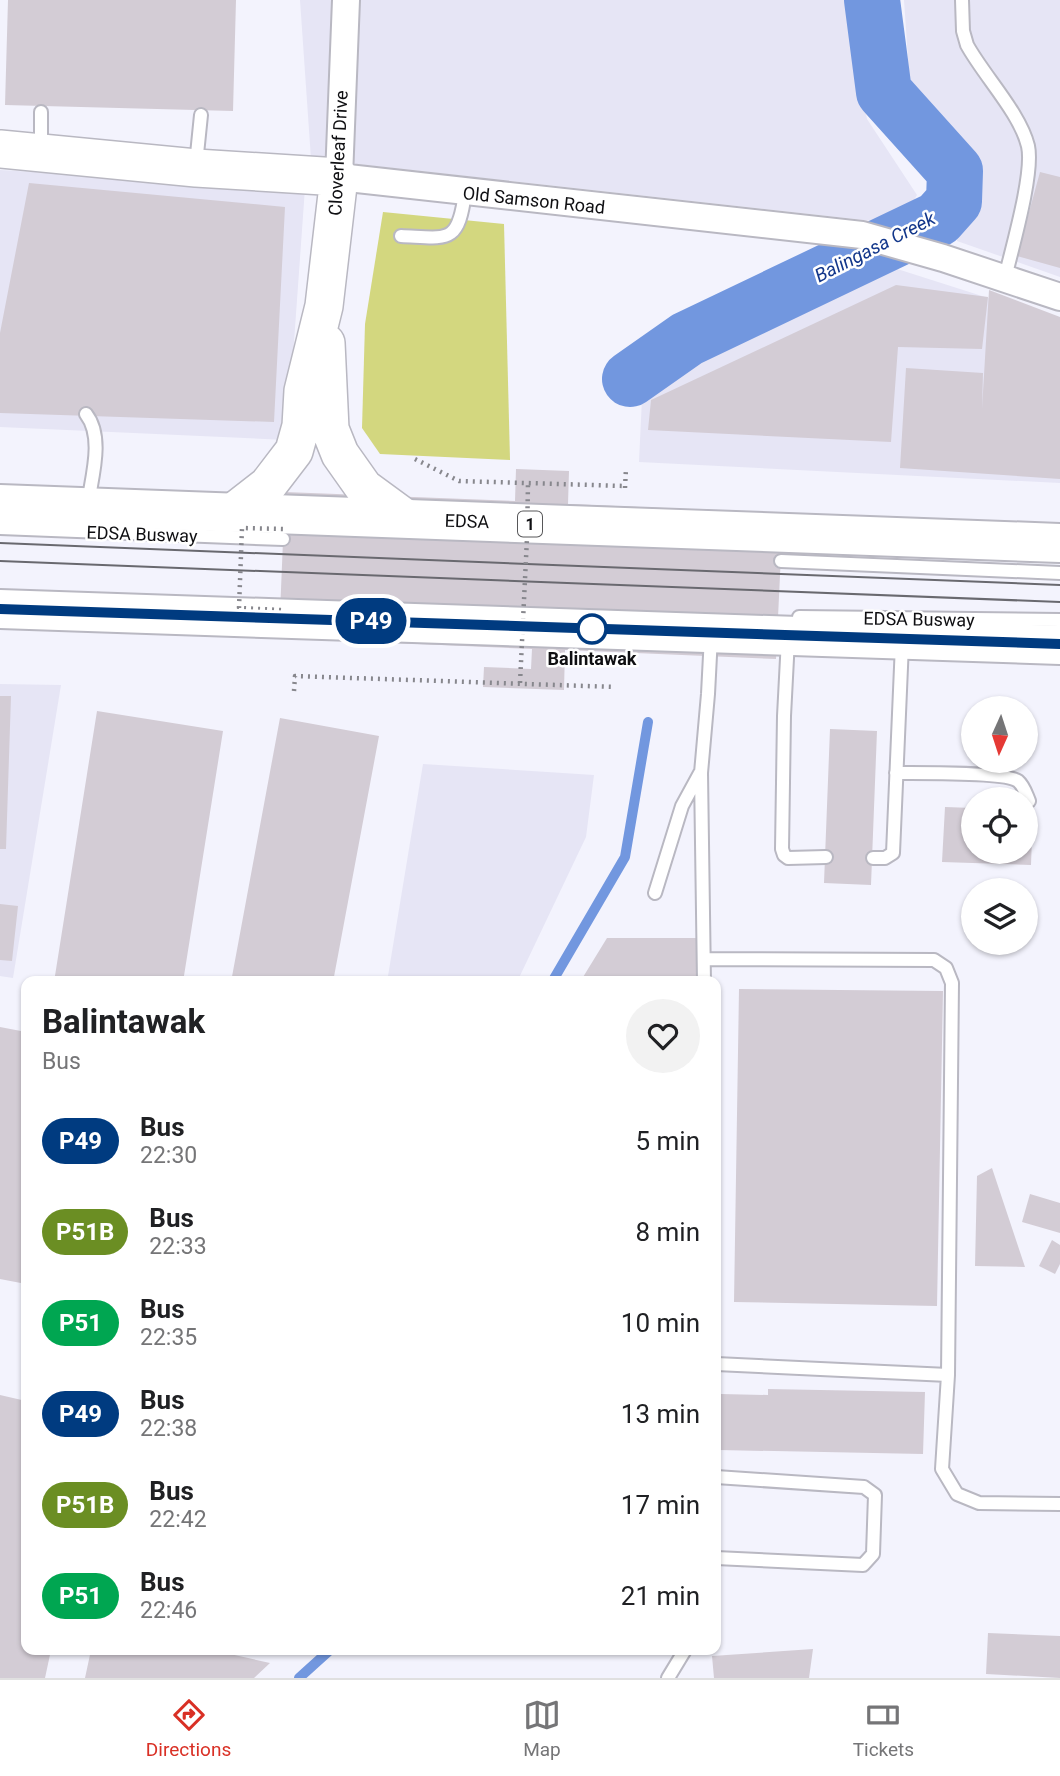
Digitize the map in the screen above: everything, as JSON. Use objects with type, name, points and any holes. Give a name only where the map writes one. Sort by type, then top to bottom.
[{"type":"highway","name":"EDSA","points":[[0,504],[1060,543]]},
{"type":"highway","points":[[0,610],[711,633],[790,626],[902,639],[1060,645]]},
{"type":"street","name":"Cloverleaf Drive","points":[[232,513],[268,485],[294,451],[301,426],[303,391],[324,306],[339,177],[346,0]]},
{"type":"street","name":"Old Samson Road","points":[[0,149],[196,168],[339,177],[862,235],[943,258],[1060,297]]},
{"type":"street","name":"Cloverleaf Drive","points":[[324,306],[330,429],[341,454],[364,488],[405,519]]},
{"type":"lane","points":[[962,0],[963,31],[967,45],[1021,128],[1028,147],[1028,172],[1005,278]]},
{"type":"lane","points":[[41,112],[41,153]]},
{"type":"lane","points":[[196,168],[201,115]]},
{"type":"lane","points":[[401,236],[446,237],[456,230],[462,217],[465,193]]},
{"type":"lane","points":[[86,414],[95,425],[95,454],[88,507]]},
{"type":"lane","name":"EDSA Busway","points":[[0,528],[284,534]]},
{"type":"lane","points":[[780,561],[1060,573]]},
{"type":"lane","name":"EDSA Busway","points":[[790,626],[1060,620]]},
{"type":"lane","points":[[790,626],[784,716],[782,849],[788,858],[826,858]]},
{"type":"lane","points":[[704,976],[701,773],[711,633]]},
{"type":"lane","points":[[873,858],[885,858],[893,853],[902,639]]},
{"type":"lane","points":[[655,893],[682,806],[701,773]]},
{"type":"lane","points":[[896,773],[974,774],[1013,779],[1022,787]]},
{"type":"lane","points":[[704,959],[934,960],[946,968],[952,983],[948,1375],[942,1469],[957,1494],[979,1503],[1060,1504]]},
{"type":"lane","points":[[721,1364],[948,1375]]},
{"type":"lane","points":[[721,1478],[864,1487],[875,1495],[873,1554],[863,1564],[721,1558]]},
{"type":"lane","points":[[668,1678],[682,1655]]},
{"type":"path","points":[[415,459],[460,481],[625,486]]},
{"type":"path","points":[[520,684],[528,483]]},
{"type":"path","points":[[281,610],[239,608],[239,596],[242,528],[284,534]]},
{"type":"path","points":[[294,691],[295,676],[615,687]]},
{"type":"shaded area","points":[[300,0],[844,0],[867,119],[917,195],[900,224],[311,159]]},
{"type":"shaded area","points":[[904,0],[1060,0],[1060,277],[957,241],[953,174],[938,114],[910,88]]},
{"type":"shaded area","points":[[0,170],[305,188],[287,440],[0,427]]},
{"type":"shaded area","points":[[891,267],[1060,321],[1060,483],[639,462],[643,377]]},
{"type":"shaded area","points":[[0,684],[61,685],[13,978],[0,976]]},
{"type":"shaded area","points":[[423,764],[594,775],[586,837],[520,976],[388,976]]},
{"type":"green space","points":[[383,212],[504,224],[510,460],[380,454],[362,428],[365,324]]},
{"type":"building","points":[[8,0],[236,0],[233,111],[5,105]]},
{"type":"building","points":[[1040,172],[1060,177],[1060,268],[1017,256]]},
{"type":"building","points":[[29,183],[285,207],[274,422],[0,413],[0,333]]},
{"type":"building","points":[[896,285],[988,297],[982,349],[898,347],[891,442],[648,430],[651,400]]},
{"type":"building","points":[[989,290],[1060,317],[1060,479],[900,468],[906,368],[983,373],[982,409]]},
{"type":"building","name":"Balintawak","points":[[516,469],[569,471],[568,504],[783,513],[776,659],[565,650],[564,690],[483,687],[484,667],[531,669],[532,649],[279,638],[285,492],[515,501]]},
{"type":"building","points":[[0,696],[11,696],[6,849],[0,849]]},
{"type":"building","points":[[97,711],[223,731],[184,976],[55,976]]},
{"type":"building","points":[[280,718],[379,736],[334,976],[232,976]]},
{"type":"building","points":[[830,729],[877,731],[871,885],[824,883]]},
{"type":"building","points":[[945,807],[961,808],[961,863],[942,862]]},
{"type":"building","points":[[0,904],[18,906],[12,961],[0,960]]},
{"type":"building","points":[[607,938],[702,938],[702,976],[584,976]]},
{"type":"building","points":[[739,989],[943,991],[937,1306],[734,1302]]},
{"type":"building","points":[[0,1027],[21,1031],[21,1283],[0,1279]]},
{"type":"building","points":[[992,1168],[1025,1267],[975,1266],[977,1176]]},
{"type":"building","points":[[1030,1194],[1060,1203],[1060,1233],[1022,1222]]},
{"type":"building","points":[[1052,1240],[1060,1245],[1060,1264],[1055,1274],[1039,1266]]},
{"type":"building","points":[[768,1389],[925,1392],[923,1454],[721,1450],[721,1394],[768,1395]]},
{"type":"building","points":[[0,1395],[21,1400],[21,1655],[50,1655],[45,1678],[0,1678]]},
{"type":"building","points":[[988,1633],[1060,1636],[1060,1678],[986,1674]]},
{"type":"building","points":[[813,1649],[809,1678],[714,1678],[712,1656]]},
{"type":"building","points":[[90,1655],[234,1655],[270,1663],[254,1678],[85,1678]]},
{"type":"waterway","name":"Balingasa Creek","points":[[630,379],[687,339],[938,219],[954,201],[955,171],[884,92],[872,0]]},
{"type":"waterway","points":[[556,976],[625,857],[648,722]]},
{"type":"waterway","points":[[299,1678],[324,1655]]},
{"type":"tram line","points":[[0,543],[1060,585]]},
{"type":"tram line","points":[[0,561],[1060,602]]},
{"type":"bus line","name":"P49","points":[[0,609],[1060,644]]},
{"type":"place","name":"Balintawak","points":[[592,629]]}]
